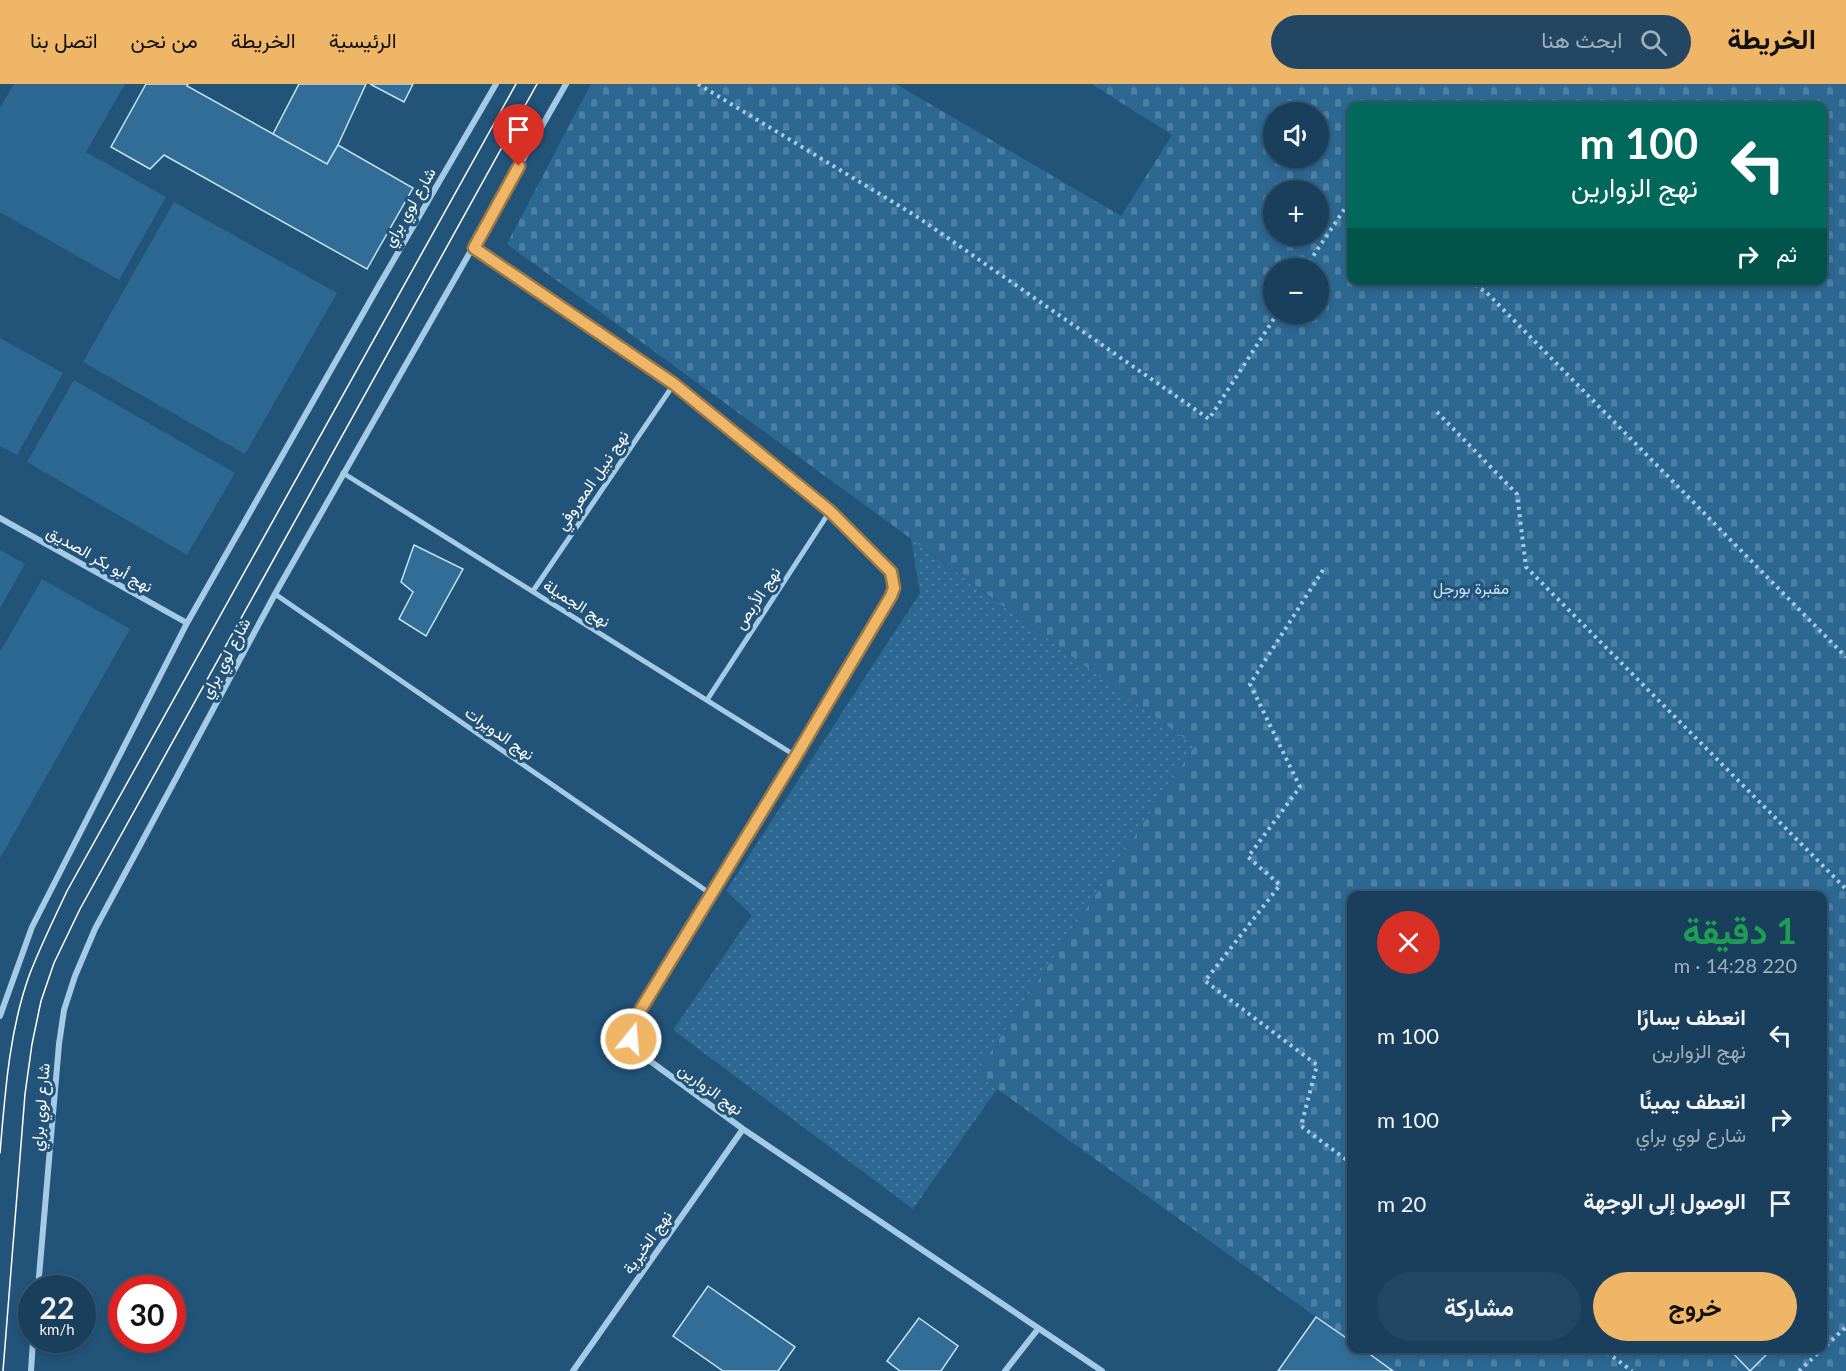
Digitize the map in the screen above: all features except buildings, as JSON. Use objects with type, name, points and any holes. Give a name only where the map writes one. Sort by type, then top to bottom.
[{"type":"street","name":"شارع لوي براي","points":[[0,1016],[32,927],[187,623],[378,286],[496,84]]},
{"type":"street","name":"شارع لوي براي","points":[[39,1275],[58,1044],[64,1010],[75,975],[95,929],[274,594],[566,84]]},
{"type":"street","name":"نهج الزوارين","points":[[474,248],[674,384],[830,511],[886,566],[894,579],[894,588],[796,756],[630,1027],[631,1039],[636,1048],[646,1058],[743,1129],[1102,1371]]},
{"type":"street","name":"نهج نبيل المعروفي","points":[[532,591],[674,384]]},
{"type":"street","name":"نهج الجميلة","points":[[343,473],[796,756]]},
{"type":"street","name":"نهج الأربص","points":[[707,700],[830,511]]},
{"type":"street","name":"نهج أبو بكر الصديق","points":[[0,518],[187,623]]},
{"type":"street","name":"نهج الدويرات","points":[[274,594],[711,894]]},
{"type":"street","name":"نهج الخيرية","points":[[573,1371],[743,1129]]},
{"type":"street","points":[[1005,1371],[1038,1329]]},
{"type":"street","points":[[31,1371],[32,1353]]},
{"type":"path","points":[[698,84],[916,216],[1209,419],[1271,324]]},
{"type":"path","points":[[1312,258],[1347,205]]},
{"type":"path","points":[[1476,285],[1487,293],[1846,657]]},
{"type":"path","points":[[1437,412],[1517,494],[1527,567],[1846,889]]},
{"type":"path","points":[[1323,570],[1250,684],[1300,788],[1248,857],[1280,885],[1205,981],[1317,1065],[1301,1126],[1347,1160]]},
{"type":"path","points":[[1827,1345],[1846,1327]]},
{"type":"path","points":[[1608,1353],[1632,1371]]},
{"type":"path","points":[[1799,1371],[1818,1353]]},
{"type":"green space","points":[[14,84],[125,84],[86,152],[166,197],[119,280],[0,212],[0,108]]},
{"type":"green space","name":"مقبرة بورجل","points":[[591,84],[896,84],[1121,216],[1172,135],[1092,84],[1846,84],[1846,1371],[1393,1371],[1367,1353],[1827,1353],[1827,891],[1347,891],[1347,1339],[976,1074],[1195,746],[507,244]]},
{"type":"green space","points":[[174,202],[337,293],[245,454],[83,362]]},
{"type":"green space","points":[[0,338],[63,373],[17,455],[0,446]]},
{"type":"green space","points":[[74,380],[235,473],[187,555],[27,462]]},
{"type":"green space","points":[[911,539],[1195,746],[976,1074],[997,1089],[913,1209],[673,1030],[752,915],[726,891],[920,593]]},
{"type":"green space","points":[[0,550],[25,564],[0,608]]},
{"type":"green space","points":[[42,579],[130,629],[0,858],[0,652]]},
{"type":"tram line","points":[[0,1153],[12,1041],[22,997],[38,954],[67,891],[516,84]]},
{"type":"tram line","points":[[3,1371],[25,1094],[41,1001],[54,963],[80,909],[537,84]]},
{"type":"route","points":[[519,166],[474,248],[674,384],[830,511],[886,566],[894,579],[891,596],[630,1027],[631,1039]]}]
